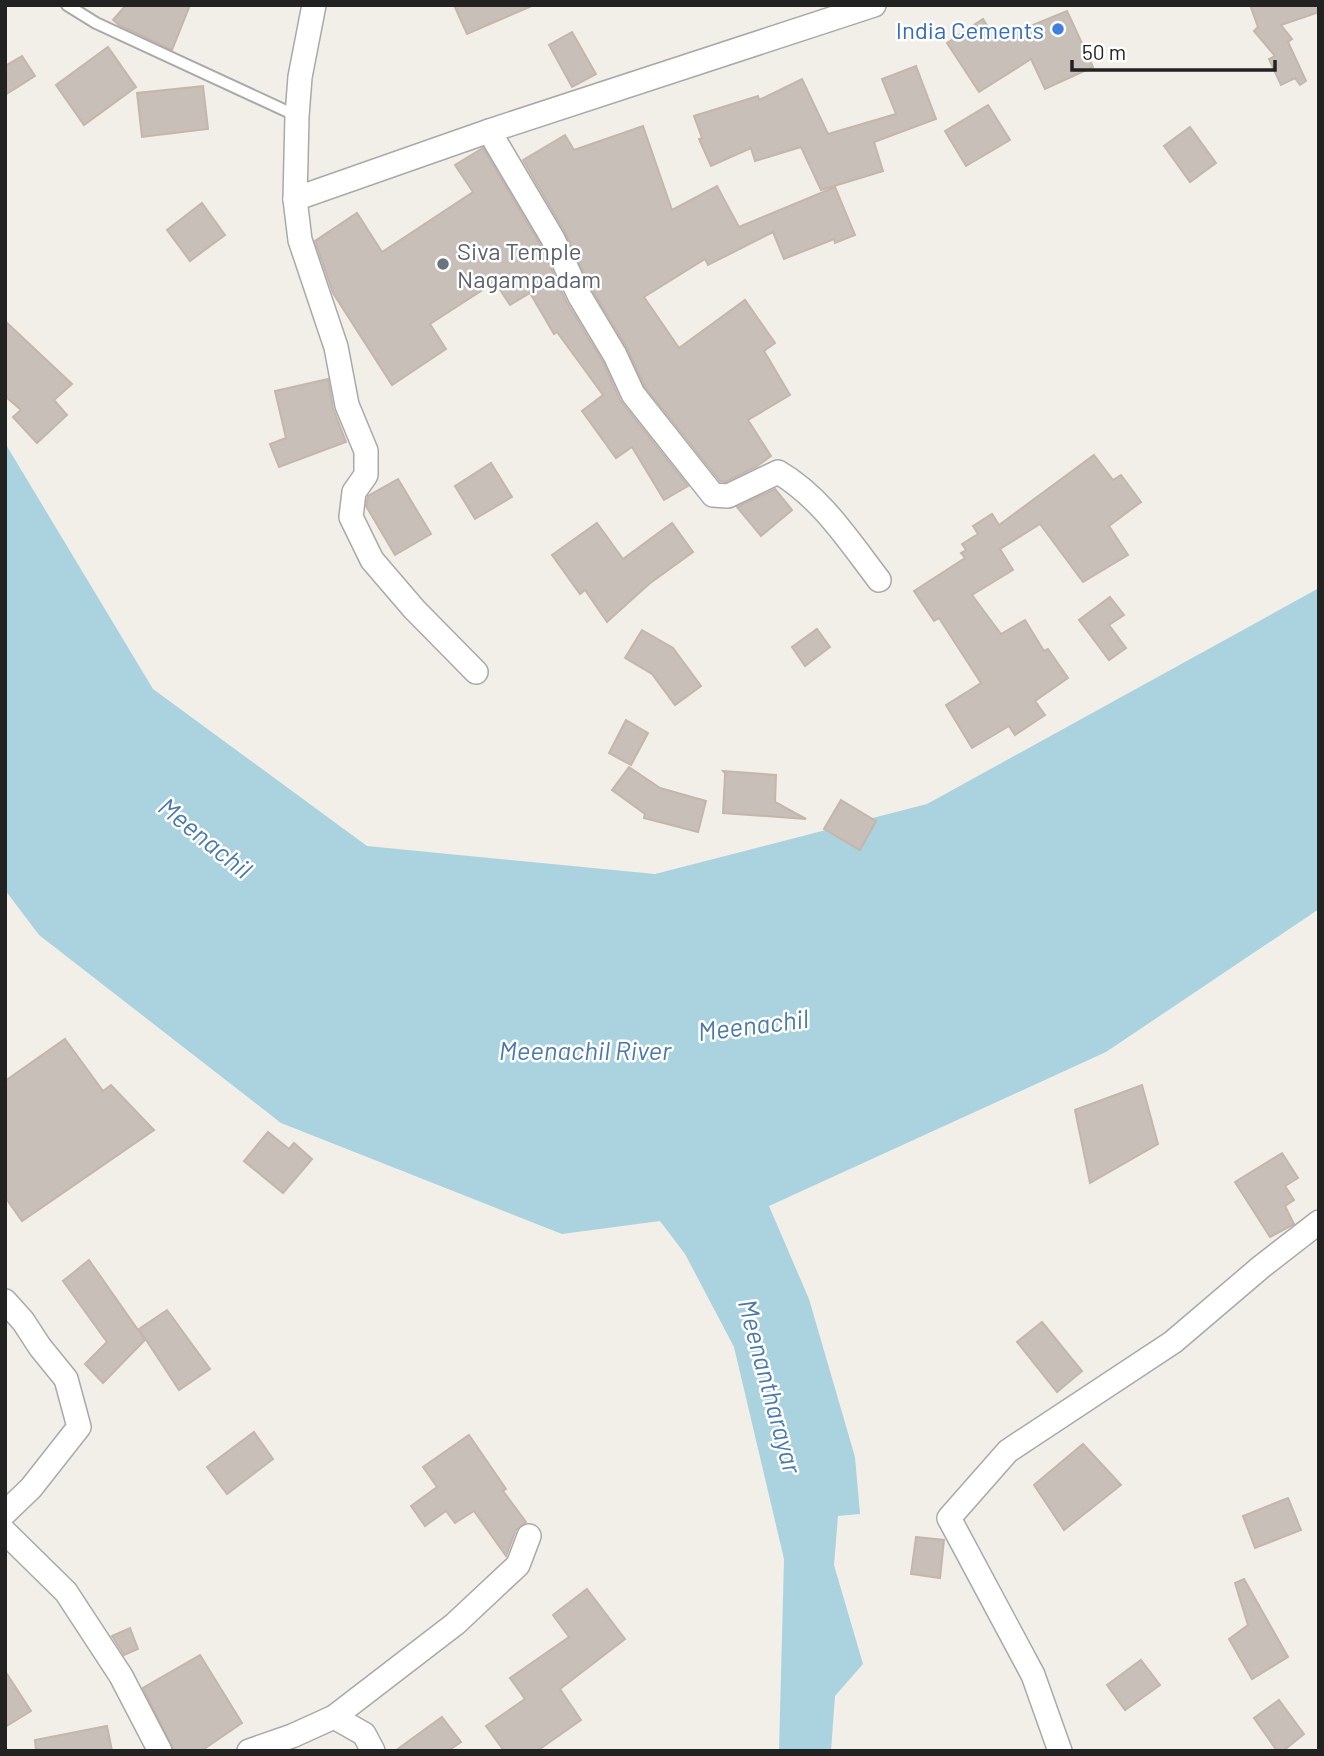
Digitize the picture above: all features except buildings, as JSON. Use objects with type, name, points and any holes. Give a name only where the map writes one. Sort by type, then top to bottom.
[{"type":"street","points":[[314,5],[300,77],[295,199],[300,240],[336,347],[347,405],[366,451],[366,475],[354,492],[351,517],[372,560],[414,609],[476,673]]},
{"type":"street","points":[[295,199],[489,131],[874,5]]},
{"type":"street","points":[[489,131],[553,239],[579,295],[615,355],[633,394],[713,495],[728,496],[778,472],[800,485],[834,522],[879,580]]},
{"type":"street","points":[[1060,1751],[1033,1675],[949,1518],[1008,1451],[1173,1342],[1319,1222]]},
{"type":"street","points":[[5,1301],[66,1379],[79,1427],[31,1488],[5,1513]]},
{"type":"street","points":[[5,1532],[66,1592],[121,1676],[160,1751]]},
{"type":"street","points":[[249,1751],[292,1737],[334,1717],[456,1624],[518,1565],[530,1536]]},
{"type":"street","points":[[334,1717],[364,1734],[373,1751]]},
{"type":"lane","points":[[67,5],[96,23],[297,116]]},
{"type":"water","name":"Meenachil River","points":[[5,443],[153,689],[367,846],[655,874],[927,804],[1319,588],[1319,909],[1106,1052],[769,1206],[809,1299],[855,1457],[860,1514],[838,1516],[834,1565],[863,1664],[835,1696],[831,1751],[779,1751],[784,1559],[734,1347],[685,1254],[660,1221],[562,1234],[281,1123],[39,935],[5,890]]},
{"type":"place","name":"India Cements","points":[[1058,29]]},
{"type":"place","name":"Siva Temple Nagampadam","points":[[443,264]]},
{"type":"water label","name":"Meenachil","points":[[206,837]]},
{"type":"water label","name":"Meenachil","points":[[753,1024]]},
{"type":"water label","name":"Meenantharayar","points":[[771,1386]]}]
